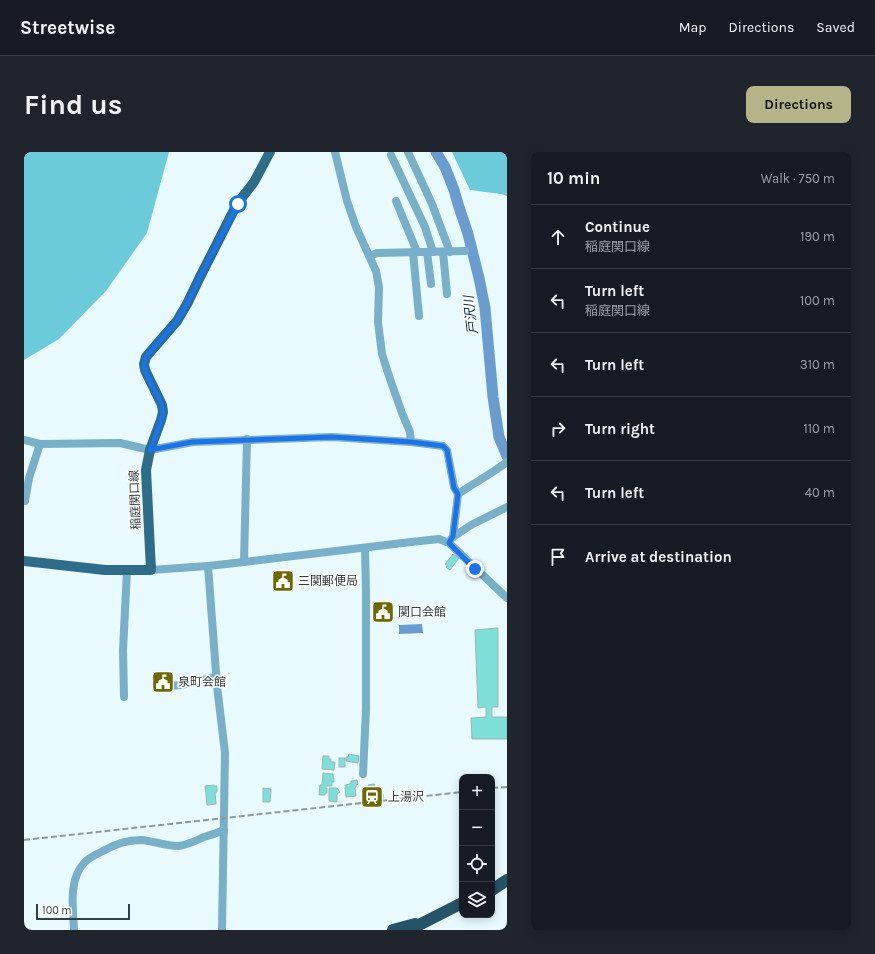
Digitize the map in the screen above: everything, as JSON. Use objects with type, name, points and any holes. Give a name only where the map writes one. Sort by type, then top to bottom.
[{"type":"highway","points":[[495,886],[507,880]]},
{"type":"highway","points":[[393,930],[428,926],[459,905]]},
{"type":"highway","points":[[408,930],[428,926],[459,910]]},
{"type":"main road","name":"稲庭関口線","points":[[151,570],[146,470],[150,450],[163,412],[159,398],[145,370],[144,364],[146,357],[177,321],[238,204],[254,182],[270,152]]},
{"type":"main road","points":[[24,561],[105,570],[151,570]]},
{"type":"street","points":[[335,152],[347,201],[356,227],[376,271],[379,287],[378,322],[382,354],[410,432],[411,442]]},
{"type":"street","points":[[408,152],[432,204],[446,252],[447,294]]},
{"type":"street","points":[[391,155],[425,227],[430,252],[431,284]]},
{"type":"street","points":[[396,201],[415,252],[419,316]]},
{"type":"street","points":[[369,256],[377,253],[465,251]]},
{"type":"street","points":[[24,440],[40,444],[120,443],[150,450],[192,442],[332,437],[411,442],[443,446],[447,450],[454,488],[458,494],[451,540]]},
{"type":"street","points":[[244,562],[247,439]]},
{"type":"street","points":[[24,501],[29,478],[40,444]]},
{"type":"street","points":[[458,494],[497,470],[507,462]]},
{"type":"street","points":[[151,570],[208,566],[439,539],[451,540],[471,526],[507,507]]},
{"type":"street","points":[[451,540],[507,598]]},
{"type":"street","points":[[363,774],[366,709],[365,548]]},
{"type":"street","points":[[208,566],[216,677],[225,753],[222,930]]},
{"type":"street","points":[[124,697],[123,650],[127,570]]},
{"type":"street","points":[[169,686],[181,685],[216,677]]},
{"type":"street","points":[[74,930],[73,894],[75,882],[79,871],[85,862],[91,858],[110,847],[121,843],[142,840],[179,846],[224,830]]},
{"type":"shaded area","points":[[24,152],[169,152],[147,233],[106,291],[59,339],[24,360]]},
{"type":"shaded area","points":[[452,152],[507,152],[507,196],[470,190]]},
{"type":"shaded area","points":[[422,624],[423,633],[399,634],[399,625]]},
{"type":"building","points":[[453,554],[459,558],[450,570],[445,564]]},
{"type":"building","name":"関口会館","points":[[380,607],[391,607],[391,616],[375,616],[375,609],[380,609]]},
{"type":"building","points":[[498,628],[498,707],[492,707],[492,717],[507,717],[507,739],[472,739],[471,718],[486,717],[486,707],[478,708],[475,630]]},
{"type":"building","name":"泉町会館","points":[[159,678],[166,678],[167,685],[160,686]]},
{"type":"building","points":[[349,754],[359,756],[358,763],[346,761],[346,757],[348,757]]},
{"type":"building","points":[[323,756],[329,756],[331,762],[335,762],[334,770],[322,769]]},
{"type":"building","points":[[339,758],[345,758],[345,767],[339,767]]},
{"type":"building","points":[[323,773],[333,774],[334,782],[332,782],[332,786],[326,786],[325,788],[327,788],[327,793],[325,793],[325,795],[319,795],[320,785],[322,785]]},
{"type":"building","points":[[357,780],[358,784],[355,788],[356,796],[346,797],[345,785],[350,784],[351,781]]},
{"type":"building","points":[[374,784],[375,787],[378,787],[378,794],[383,794],[383,799],[365,801],[363,788]]},
{"type":"building","points":[[205,786],[217,786],[217,792],[215,792],[216,804],[207,805]]},
{"type":"building","points":[[263,788],[271,789],[270,802],[263,802]]},
{"type":"building","points":[[329,788],[337,788],[340,792],[337,794],[337,802],[329,801]]},
{"type":"waterway","name":"戸沢川","points":[[436,152],[445,167],[454,190],[468,234],[479,278],[485,308],[493,397],[499,437],[507,456]]},
{"type":"railway","points":[[495,788],[507,787]]},
{"type":"railway","points":[[24,840],[459,792]]},
{"type":"place","name":"三関郵便局","points":[[283,581]]},
{"type":"place","name":"関口会館","points":[[383,612]]},
{"type":"place","name":"泉町会館","points":[[163,682]]},
{"type":"place","name":"上湯沢","points":[[372,797]]},
{"type":"route","points":[[238,204],[177,321],[146,357],[144,364],[145,370],[159,398],[163,412],[150,450],[192,442],[332,437],[411,442],[443,446],[447,450],[454,488],[458,494],[453,536],[449,543],[475,569]]}]
